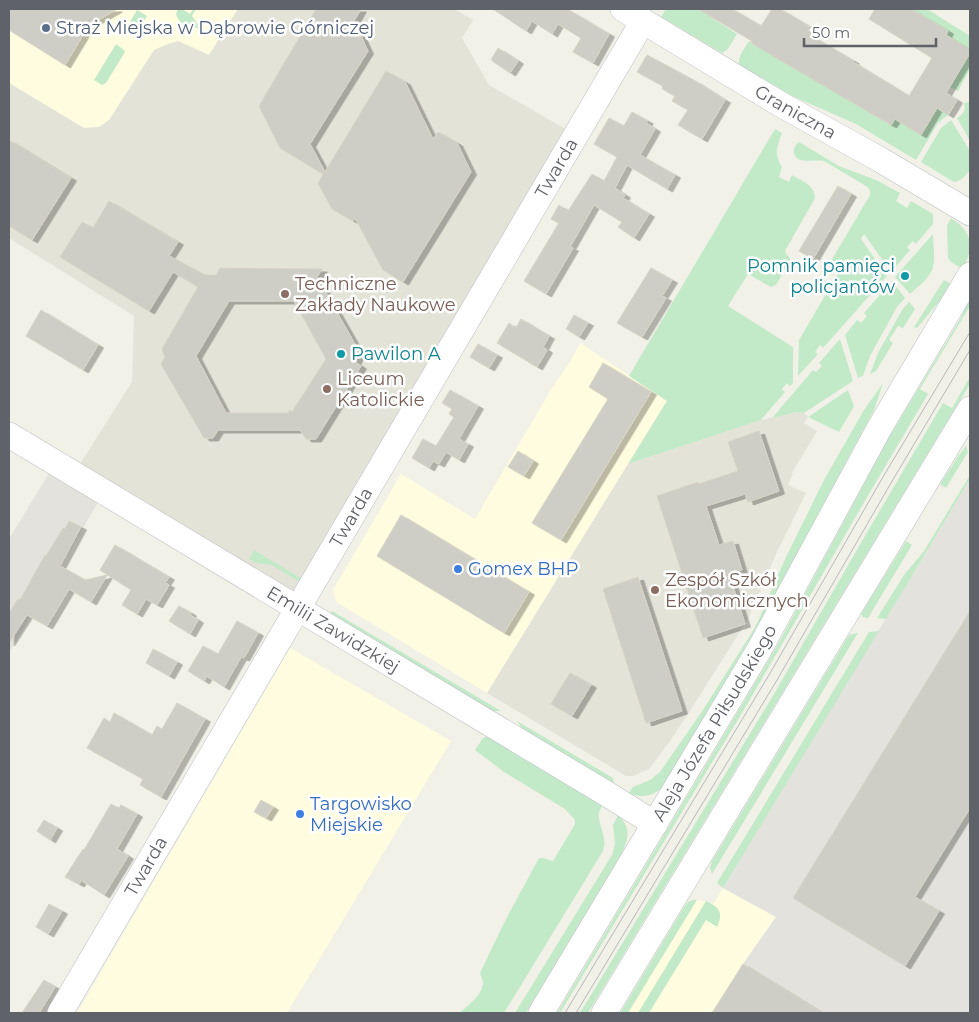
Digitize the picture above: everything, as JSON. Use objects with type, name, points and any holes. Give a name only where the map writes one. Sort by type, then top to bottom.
[{"type":"street","name":"Graniczna","points":[[623,9],[780,104],[879,159],[970,213]]},
{"type":"street","name":"Twarda","points":[[60,1013],[644,21]]},
{"type":"street","name":"Aleja Józefa Piłsudskiego","points":[[541,1013],[759,650],[876,433],[970,275]]},
{"type":"street","points":[[604,1013],[970,409]]},
{"type":"street","name":"Emilii Zawidzkiej","points":[[9,435],[655,824]]},
{"type":"shaded area","points":[[9,9],[238,9],[209,55],[178,41],[109,120],[99,127],[84,128],[9,83]]},
{"type":"shaded area","name":"Techniczne Zakłady Naukowe","points":[[238,9],[454,9],[473,20],[462,38],[489,85],[569,131],[308,577],[294,590],[290,591],[78,467],[132,382],[134,316],[9,238],[9,83],[84,128],[99,127],[109,120],[154,50],[178,41],[209,55]]},
{"type":"shaded area","points":[[580,343],[667,401],[487,693],[336,602],[333,590],[401,474],[475,519]]},
{"type":"shaded area","name":"Zespół Szkół Ekonomicznych","points":[[796,412],[804,413],[808,417],[804,423],[817,431],[792,473],[788,485],[806,493],[777,552],[748,619],[688,714],[649,769],[633,776],[626,776],[487,693],[628,464],[761,420]]},
{"type":"shaded area","points":[[51,470],[100,499],[9,653],[9,539]]},
{"type":"shaded area","points":[[970,479],[970,1013],[823,1013],[743,964],[776,917],[723,888]]},
{"type":"shaded area","name":"Targowisko Miejskie","points":[[290,648],[451,741],[287,1013],[77,1013]]},
{"type":"shaded area","points":[[723,888],[776,917],[743,964],[823,1013],[620,1013],[686,904],[693,900],[706,901],[713,904]]},
{"type":"green space","points":[[178,9],[182,9],[190,14],[193,9],[196,9],[192,16],[200,27],[192,27],[182,23],[176,14]]},
{"type":"green space","points":[[666,9],[698,9],[737,34],[728,49],[722,53],[661,17]]},
{"type":"green space","points":[[911,9],[927,9],[970,36],[970,50],[946,35],[948,31]]},
{"type":"green space","points":[[137,10],[147,16],[134,37],[124,32]]},
{"type":"green space","points":[[749,41],[890,125],[895,119],[921,134],[937,108],[948,115],[938,123],[916,160],[856,124],[790,95],[739,64],[741,55]]},
{"type":"green space","points":[[116,44],[125,52],[106,83],[102,85],[94,80]]},
{"type":"green space","points":[[970,53],[970,69],[958,91],[950,87]]},
{"type":"green space","points":[[970,102],[970,141],[957,118],[965,108],[964,103]]},
{"type":"green space","points":[[951,120],[970,151],[970,170],[963,178],[956,182],[921,162],[941,128]]},
{"type":"green space","points":[[775,129],[782,133],[777,150],[782,167],[779,177],[789,182],[792,175],[804,182],[813,189],[815,198],[785,251],[790,261],[776,285],[771,287],[748,274],[728,306],[793,347],[793,383],[790,386],[787,383],[782,389],[785,392],[761,420],[628,464],[667,401],[629,376]]},
{"type":"green space","points":[[799,142],[839,166],[876,180],[900,193],[896,201],[907,208],[911,201],[933,214],[933,224],[916,244],[913,241],[907,247],[910,250],[891,272],[864,234],[861,239],[887,276],[876,288],[873,286],[868,292],[871,294],[823,348],[820,345],[815,352],[818,354],[798,376],[799,340],[840,270],[832,265],[831,261],[870,195],[870,190],[866,186],[824,161],[798,159],[794,151]]},
{"type":"green space","points":[[951,218],[964,229],[969,240],[969,254],[963,269],[948,258],[947,226]]},
{"type":"green space","points":[[933,234],[934,257],[932,270],[925,280],[910,294],[895,277]]},
{"type":"green space","points":[[944,280],[953,285],[917,328],[914,327]]},
{"type":"green space","points":[[892,281],[905,298],[897,307],[870,356],[863,376],[858,378],[845,335],[857,320],[861,323],[867,316],[864,313]]},
{"type":"green space","points":[[970,296],[970,306],[920,389],[928,394],[739,718],[560,1013],[557,1013],[767,663],[888,439],[962,316],[967,299]]},
{"type":"green space","points":[[909,302],[915,309],[903,328],[898,326],[889,340],[893,343],[876,371],[870,374],[878,353],[902,310]]},
{"type":"green space","points":[[840,339],[853,381],[804,413],[796,412],[772,418],[813,370],[816,372],[822,366],[819,363]]},
{"type":"green space","points":[[970,377],[970,384],[588,1013],[580,1013],[774,694],[943,403],[952,408]]},
{"type":"green space","points":[[883,383],[874,410],[762,619],[663,786],[647,796],[629,793],[633,787],[650,780],[660,772],[703,710],[754,629],[786,557],[824,480],[864,410]]},
{"type":"green space","points":[[848,390],[854,406],[839,432],[808,417]]},
{"type":"green space","points":[[966,446],[968,452],[946,488],[940,484]]},
{"type":"green space","points":[[970,475],[970,479],[886,619],[877,618],[904,575],[924,551]]},
{"type":"green space","points":[[906,541],[912,545],[868,618],[863,617],[861,614]]},
{"type":"green space","points":[[254,550],[304,580],[303,584],[272,565],[256,563],[249,559]]},
{"type":"green space","points":[[332,611],[501,711],[491,711],[330,614]]},
{"type":"green space","points":[[879,631],[723,888],[717,883],[869,632]]},
{"type":"green space","points":[[858,633],[712,874],[710,868],[712,861],[849,635]]},
{"type":"green space","points":[[517,721],[613,778],[614,785],[523,730]]},
{"type":"green space","points":[[487,736],[603,804],[599,812],[599,821],[604,845],[603,851],[504,1013],[460,1013],[481,991],[483,982],[480,973],[539,858],[553,861],[575,824],[575,820],[565,809],[504,772],[475,750],[483,738]]},
{"type":"green space","points":[[618,815],[625,824],[628,833],[622,853],[526,1013],[515,1013],[612,855],[615,844],[613,825]]},
{"type":"green space","points":[[693,900],[697,900],[628,1013],[620,1013],[684,907]]},
{"type":"green space","points":[[706,901],[719,911],[720,918],[717,927],[706,920],[649,1013],[638,1013]]},
{"type":"building","points":[[9,9],[117,9],[89,25],[65,65],[9,30]]},
{"type":"building","points":[[316,9],[361,9],[354,21],[368,51],[310,144],[325,172],[386,71],[405,82],[433,139],[438,132],[457,143],[471,172],[403,282],[383,270],[355,218],[353,221],[332,209],[318,183],[323,174],[280,148],[259,106]]},
{"type":"building","points":[[493,9],[567,9],[609,34],[593,63],[573,52],[581,38],[558,24],[552,34],[532,21],[526,31]]},
{"type":"building","points":[[698,9],[732,9],[761,26],[772,9],[780,9],[814,29],[810,35],[909,96],[932,58],[869,19],[875,9],[911,9],[948,31],[946,35],[970,50],[970,53],[946,93],[957,100],[953,107],[948,115],[937,108],[921,135],[895,119],[891,125],[751,43],[752,41]]},
{"type":"building","points":[[498,48],[518,61],[510,73],[491,60]]},
{"type":"building","points":[[647,55],[697,82],[725,100],[702,139],[678,125],[688,110],[672,101],[675,96],[662,89],[663,86],[637,72]]},
{"type":"building","points":[[632,112],[648,121],[646,123],[655,129],[640,155],[675,175],[667,189],[627,165],[615,188],[625,195],[623,198],[649,214],[634,238],[618,227],[622,222],[594,205],[570,247],[573,248],[546,294],[524,281],[559,223],[551,219],[559,205],[568,211],[592,174],[604,181],[617,157],[594,144],[609,118],[624,126]]},
{"type":"building","points":[[9,140],[71,178],[32,240],[9,226]]},
{"type":"building","points":[[838,186],[851,194],[813,259],[799,251]]},
{"type":"building","name":"Pawilon A","points":[[109,201],[178,242],[169,256],[205,275],[216,275],[220,268],[322,269],[317,277],[360,353],[355,362],[361,366],[316,439],[306,439],[300,430],[218,430],[213,438],[204,438],[161,364],[165,357],[162,349],[198,287],[173,272],[149,311],[60,257],[82,222],[93,228]],"holes":[[[229,301],[294,301],[326,359],[292,412],[290,410],[288,413],[226,413],[196,356]]]},
{"type":"building","points":[[651,268],[672,280],[662,296],[666,298],[642,337],[617,323]]},
{"type":"building","points":[[41,310],[98,345],[83,370],[26,336]]},
{"type":"building","points":[[574,315],[588,323],[579,337],[566,329]]},
{"type":"building","points":[[521,319],[549,336],[543,347],[547,350],[537,367],[497,343],[509,323],[516,328]]},
{"type":"building","points":[[478,344],[497,355],[489,368],[470,357]]},
{"type":"building","points":[[603,363],[651,392],[561,540],[532,523],[608,399],[589,387]]},
{"type":"building","points":[[450,390],[478,406],[459,439],[468,444],[459,460],[446,452],[439,464],[433,461],[429,468],[412,458],[423,439],[436,446],[454,417],[449,414],[452,409],[442,403]]},
{"type":"building","points":[[759,431],[779,491],[748,502],[745,494],[706,506],[719,545],[733,541],[742,570],[729,574],[745,624],[703,638],[657,496],[738,471],[728,442]]},
{"type":"building","points":[[518,451],[533,461],[524,476],[508,467]]},
{"type":"building","points":[[401,515],[529,592],[504,633],[377,556]]},
{"type":"building","points":[[69,521],[81,527],[60,566],[85,580],[107,575],[91,602],[69,589],[47,626],[27,615],[9,643],[9,613],[18,599],[20,600],[45,555]]},
{"type":"building","points":[[115,545],[169,577],[165,583],[169,585],[157,605],[146,599],[137,614],[122,605],[131,590],[100,570]]},
{"type":"building","points":[[638,577],[682,711],[646,723],[603,589]]},
{"type":"building","points":[[179,606],[198,620],[190,634],[169,621]]},
{"type":"building","points":[[970,611],[970,808],[915,897],[939,911],[905,966],[793,898]]},
{"type":"building","points":[[237,621],[258,633],[244,658],[241,657],[224,687],[207,676],[204,681],[188,671],[203,646],[218,654]]},
{"type":"building","points":[[153,649],[177,662],[169,676],[146,663]]},
{"type":"building","points":[[570,673],[591,685],[572,716],[551,704]]},
{"type":"building","points":[[177,703],[205,719],[161,797],[140,785],[143,779],[87,748],[104,718],[110,722],[114,713],[152,735],[157,726],[162,729]]},
{"type":"building","points":[[261,800],[273,807],[266,818],[254,812]]},
{"type":"building","points":[[111,804],[119,808],[121,805],[137,814],[117,849],[128,856],[104,895],[81,880],[79,884],[65,877],[84,850]]},
{"type":"building","points":[[44,820],[57,828],[50,840],[37,831]]},
{"type":"building","points":[[49,904],[62,911],[48,934],[36,927]]},
{"type":"building","points":[[743,964],[823,1013],[712,1013]]},
{"type":"building","points":[[44,980],[55,987],[39,1013],[22,1013]]},
{"type":"tram line","points":[[565,1013],[769,675],[883,477],[970,332]]},
{"type":"tram line","points":[[576,1013],[777,680],[970,350]]},
{"type":"place","name":"Straż Miejska w Dąbrowie Górniczej","points":[[46,28]]},
{"type":"place","name":"Pomnik pamięci policjantów","points":[[905,276]]},
{"type":"place","name":"Techniczne Zakłady Naukowe","points":[[285,294]]},
{"type":"place","name":"Pawilon A","points":[[341,354]]},
{"type":"place","name":"Liceum Katolickie","points":[[327,389]]},
{"type":"place","name":"Gomex BHP","points":[[458,569]]},
{"type":"place","name":"Zespół Szkół Ekonomicznych","points":[[655,590]]},
{"type":"place","name":"Targowisko Miejskie","points":[[300,814]]}]
